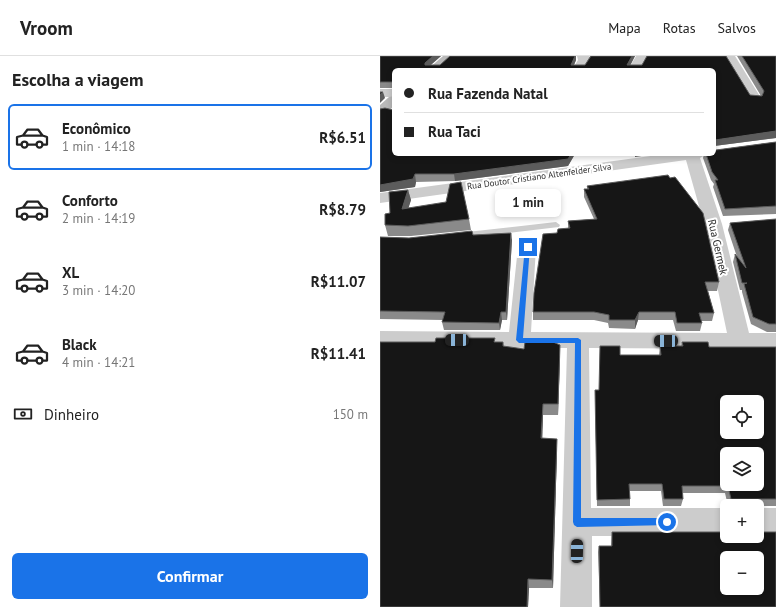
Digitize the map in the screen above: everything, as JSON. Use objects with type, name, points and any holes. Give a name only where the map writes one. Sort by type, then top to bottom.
[{"type":"main road","points":[[435,68],[450,56]]},
{"type":"street","points":[[579,68],[584,60],[583,56]]},
{"type":"street","points":[[635,68],[642,56]]},
{"type":"street","points":[[729,56],[755,98]]},
{"type":"street","points":[[380,93],[392,92]]},
{"type":"street","points":[[579,171],[587,156]]},
{"type":"street","name":"Rua Doutor Cristiano Altenfelder Silva","points":[[380,198],[681,156]]},
{"type":"street","name":"Rua Germek","points":[[696,156],[721,224],[740,341]]},
{"type":"street","points":[[519,340],[528,247]]},
{"type":"street","points":[[380,339],[776,341]]},
{"type":"street","points":[[576,607],[578,340]]},
{"type":"street","points":[[577,522],[720,522]]},
{"type":"street","points":[[764,522],[776,522]]},
{"type":"lane","points":[[449,237],[556,225]]},
{"type":"water","points":[[520,201],[522,207],[496,209],[495,205]]},
{"type":"building","points":[[380,56],[433,56],[425,63],[425,65],[440,65],[450,56],[575,56],[571,65],[585,65],[591,56],[632,56],[627,65],[642,65],[647,56],[726,56],[750,95],[762,96],[764,91],[742,56],[776,56],[776,131],[716,140],[716,68],[392,68],[392,82],[380,82]]},
{"type":"building","points":[[385,108],[392,110],[392,156],[570,156],[568,159],[454,174],[415,174],[413,179],[380,185],[380,109]]},
{"type":"building","points":[[776,142],[776,206],[725,209],[715,180],[718,180],[712,172],[707,156],[716,156],[716,150]]},
{"type":"building","points":[[668,175],[670,178],[675,177],[703,213],[719,282],[705,282],[714,313],[699,313],[702,323],[677,323],[675,312],[639,312],[635,320],[609,320],[609,315],[594,312],[533,312],[534,293],[543,234],[557,233],[558,229],[570,228],[568,221],[597,219],[584,189],[589,189],[587,186]]},
{"type":"building","points":[[461,182],[469,219],[408,226],[385,225],[385,214],[390,213],[389,192],[408,190],[402,209],[446,202],[450,184]]},
{"type":"building","points":[[776,219],[776,324],[769,324],[753,317],[744,284],[747,283],[742,283],[735,254],[746,268],[730,223]]},
{"type":"building","points":[[472,231],[473,235],[511,233],[506,312],[501,312],[499,323],[442,322],[445,312],[380,311],[380,237],[409,238]]},
{"type":"building","points":[[436,338],[495,338],[494,342],[503,342],[503,346],[524,349],[525,342],[553,342],[560,345],[558,404],[543,404],[541,438],[557,439],[552,580],[528,579],[527,607],[380,607],[380,342],[435,342]]},
{"type":"building","points":[[682,342],[708,342],[709,347],[776,347],[776,499],[731,499],[729,491],[764,491],[764,447],[720,447],[720,486],[682,486],[683,499],[664,499],[662,484],[629,484],[630,499],[597,500],[595,390],[599,390],[600,346],[620,346],[620,355],[661,355],[660,346],[683,346]]},
{"type":"building","points":[[612,532],[720,532],[720,543],[764,543],[764,532],[776,532],[776,607],[600,607],[599,546],[612,546]]},
{"type":"route","points":[[528,247],[519,340],[578,340],[577,522],[667,522]]}]
